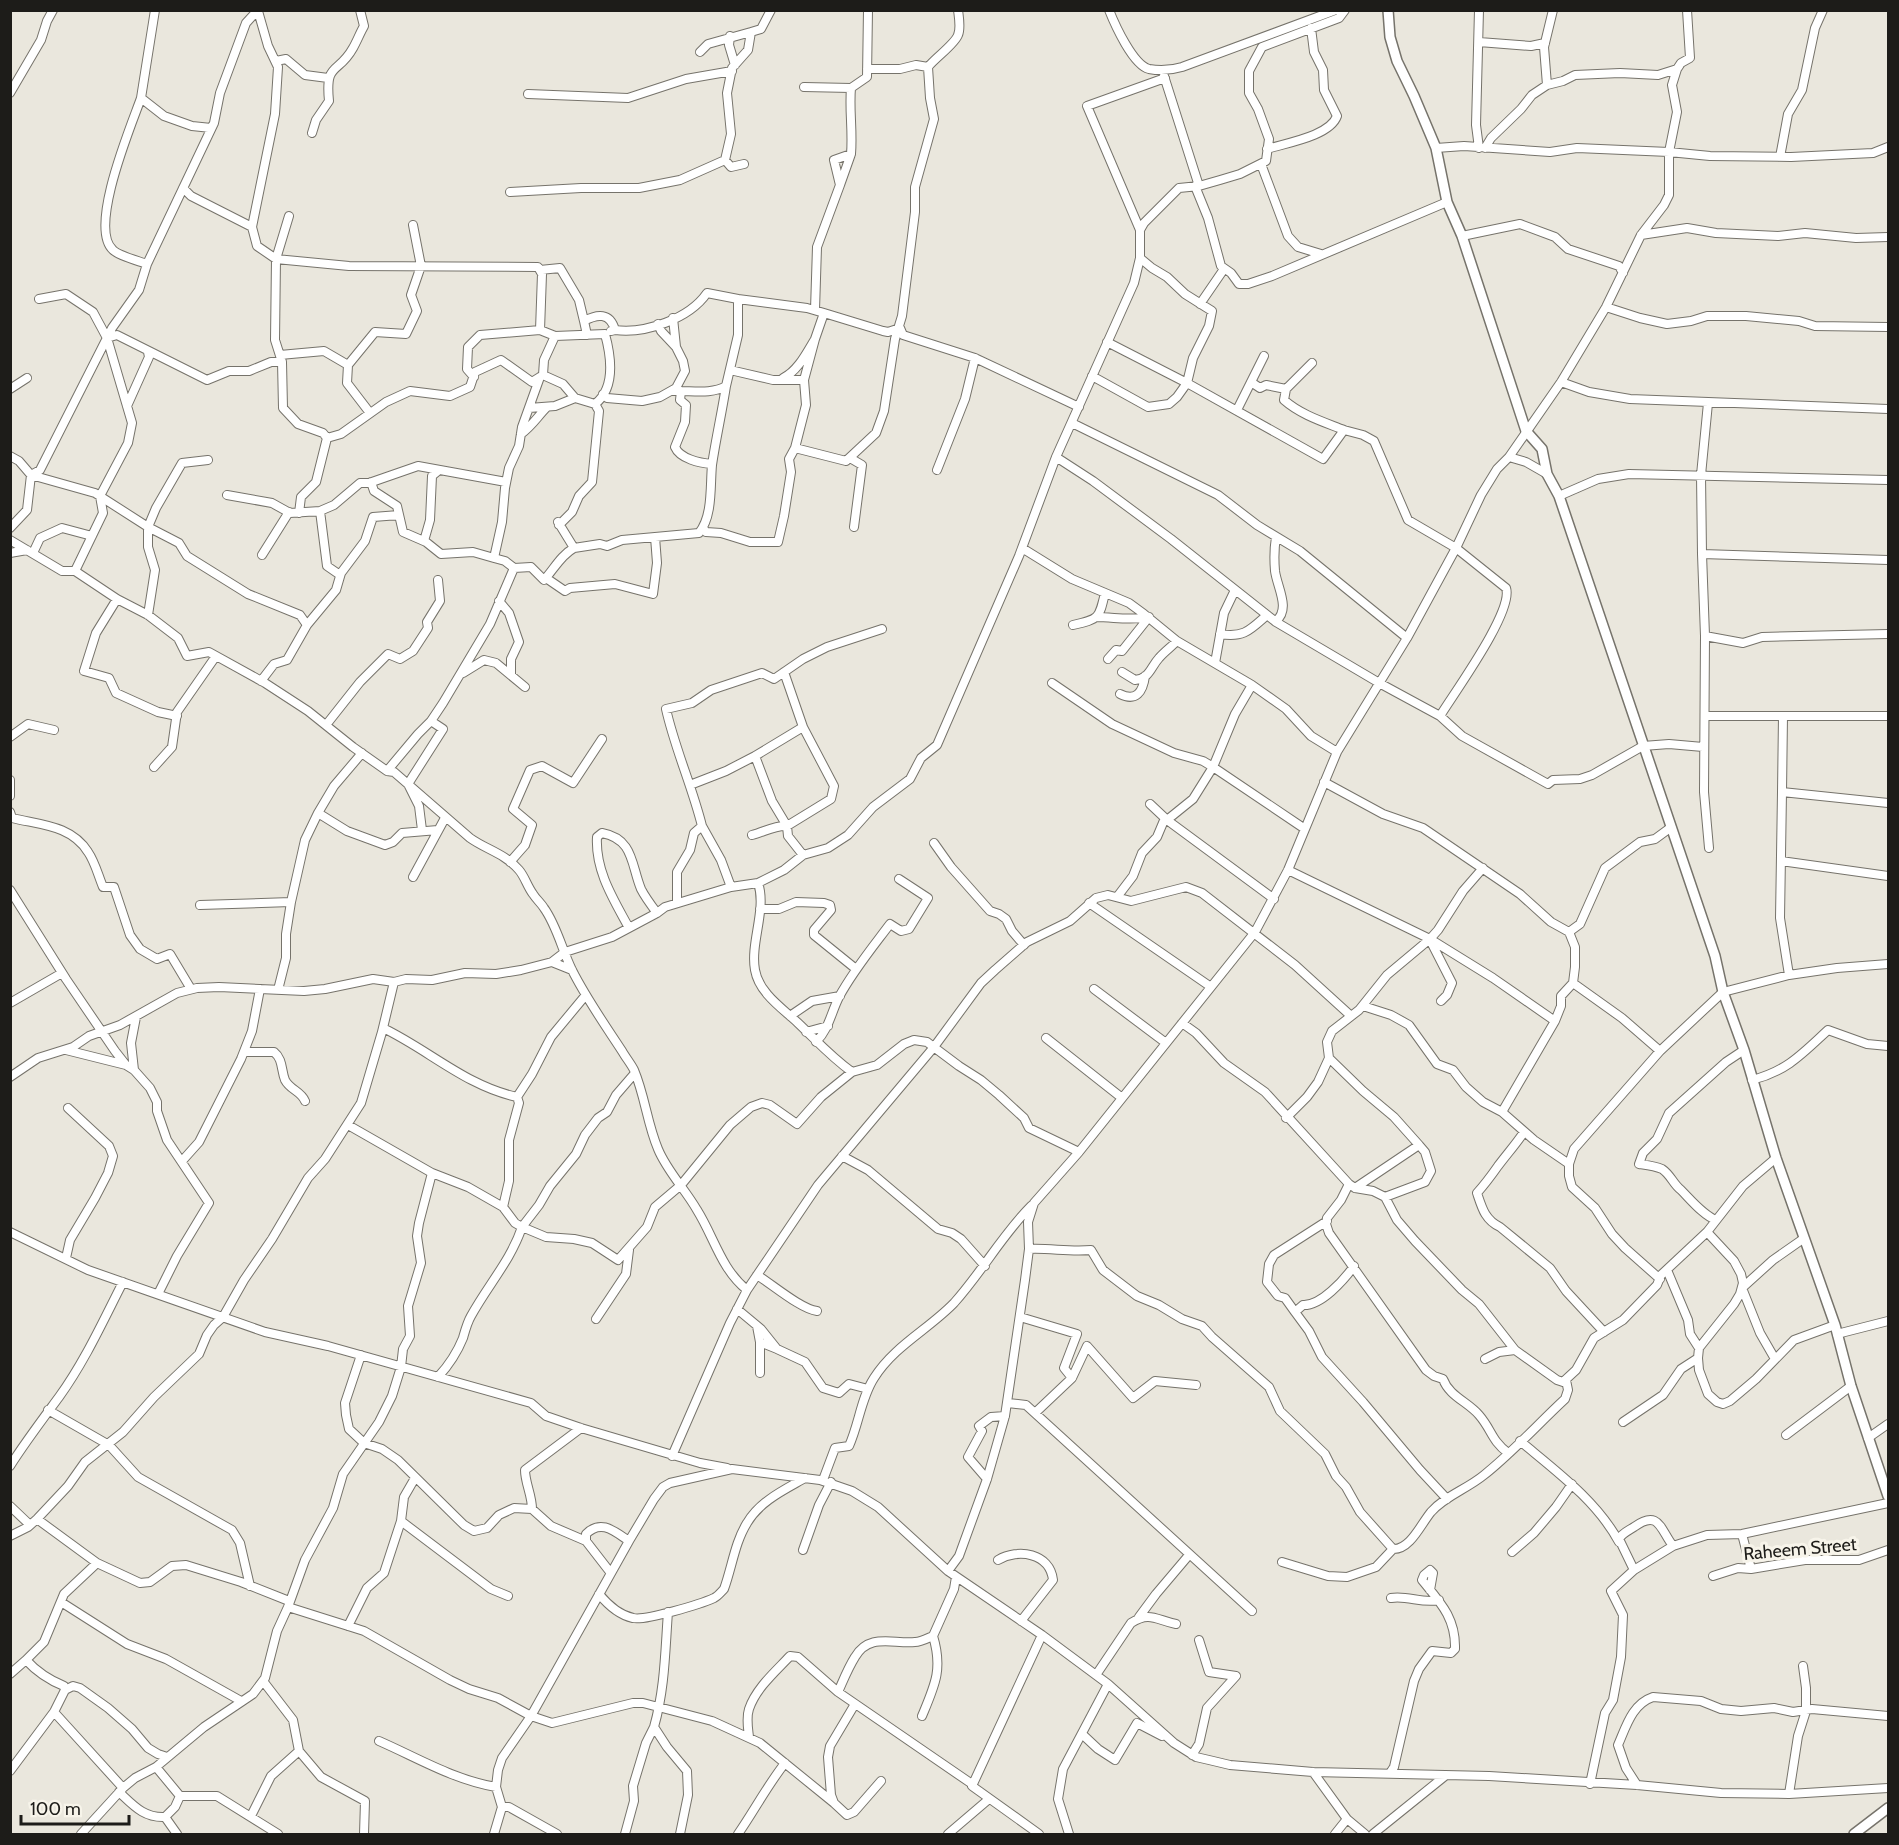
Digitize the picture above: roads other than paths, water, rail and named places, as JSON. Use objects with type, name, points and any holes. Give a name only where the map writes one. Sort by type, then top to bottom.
[{"type":"street","points":[[10,93],[41,40],[53,10]]},
{"type":"street","points":[[147,264],[113,250],[106,239],[106,210],[113,177],[141,98],[155,10]]},
{"type":"street","points":[[312,133],[316,120],[329,101],[328,78],[353,49],[364,26],[360,10]]},
{"type":"street","points":[[700,52],[708,44],[761,29],[771,10]]},
{"type":"street","points":[[804,87],[851,88],[867,77],[868,10]]},
{"type":"street","points":[[795,448],[846,461],[876,434],[884,411],[895,339],[900,328],[915,212],[915,187],[934,119],[928,67],[958,37],[960,28],[958,10]]},
{"type":"street","points":[[1109,10],[1115,26],[1135,58],[1147,68],[1164,74]]},
{"type":"street","points":[[10,1077],[38,1058],[65,1049],[136,1017],[177,993],[191,989],[219,987],[278,990],[326,989],[373,979],[394,982],[405,979],[432,980],[465,973],[496,974],[552,962],[565,952],[612,937],[665,907],[731,887],[758,883],[784,870],[803,855],[828,848],[848,835],[873,807],[910,779],[921,758],[937,745],[1022,548],[1056,457],[1134,283],[1140,258],[1140,230],[1087,106],[1182,67],[1336,10]]},
{"type":"street","points":[[1140,230],[1143,223],[1179,188],[1197,186],[1240,174],[1266,161],[1269,139],[1249,93],[1249,71],[1262,47],[1339,18],[1344,10]]},
{"type":"street","points":[[1388,10],[1390,37],[1397,61],[1436,148],[1447,202],[1462,237],[1526,431],[1542,449],[1547,474],[1559,496],[1715,956],[1723,992],[1744,1050],[1776,1158],[1836,1330],[1851,1386],[1888,1496]]},
{"type":"street","points":[[1479,10],[1476,125],[1482,148]]},
{"type":"street","points":[[1547,85],[1545,42],[1553,10]]},
{"type":"street","points":[[802,1550],[827,1481],[835,1448],[849,1446],[873,1379],[900,1348],[952,1305],[985,1266],[1020,1217],[1079,1152],[1255,932],[1274,899],[1337,752],[1381,684],[1407,638],[1456,548],[1480,495],[1561,382],[1606,307],[1641,235],[1658,214],[1668,195],[1670,152],[1677,112],[1672,85],[1681,63],[1690,58],[1687,10]]},
{"type":"street","points":[[1780,157],[1788,114],[1802,90],[1815,28],[1823,10]]},
{"type":"street","points":[[31,475],[40,470],[107,338],[139,290],[147,264],[211,128],[220,93],[246,22],[258,11],[268,46],[278,67],[275,114],[252,227],[257,246],[276,259],[350,266],[538,267],[542,274],[540,330]]},
{"type":"street","points":[[1267,149],[1315,135],[1334,123],[1337,116],[1324,90],[1323,70],[1314,52],[1311,28]]},
{"type":"street","points":[[528,94],[628,98],[686,79],[733,68],[748,50],[751,32]]},
{"type":"street","points":[[725,160],[731,135],[727,93],[733,68],[729,45],[730,36]]},
{"type":"street","points":[[1479,42],[1531,46],[1545,42]]},
{"type":"street","points":[[276,61],[286,59],[305,75],[328,78]]},
{"type":"street","points":[[867,69],[900,69],[916,64],[928,67]]},
{"type":"street","points":[[1482,148],[1521,110],[1532,94],[1547,85],[1575,75],[1620,73],[1658,75],[1677,69]]},
{"type":"street","points":[[1164,74],[1221,266],[1231,273],[1239,284],[1248,284],[1447,202]]},
{"type":"street","points":[[815,310],[818,247],[851,154],[852,125],[849,109],[851,88]]},
{"type":"street","points":[[141,98],[164,116],[192,126],[211,128]]},
{"type":"street","points":[[1436,148],[1464,146],[1550,152],[1577,148],[1710,156],[1780,157],[1873,153],[1888,147]]},
{"type":"street","points":[[840,185],[834,160],[851,154]]},
{"type":"street","points":[[725,160],[731,167],[744,164]]},
{"type":"street","points":[[510,192],[639,188],[680,180],[725,160]]},
{"type":"street","points":[[1261,164],[1288,236],[1298,247],[1321,254]]},
{"type":"street","points":[[183,188],[191,196],[252,227]]},
{"type":"street","points":[[289,216],[276,259],[275,340],[281,358],[283,408],[298,424],[323,433],[327,438]]},
{"type":"street","points":[[1462,237],[1520,224],[1555,237],[1568,249],[1619,266],[1623,273]]},
{"type":"street","points":[[370,413],[347,383],[348,365],[375,332],[406,334],[417,310],[411,295],[421,266],[413,225]]},
{"type":"street","points":[[1641,235],[1687,228],[1716,233],[1778,237],[1805,233],[1856,238],[1888,237]]},
{"type":"street","points":[[1092,376],[1148,407],[1169,405],[1187,383],[1193,358],[1209,326],[1212,312],[1140,258]]},
{"type":"street","points":[[540,270],[560,268],[579,300],[587,335]]},
{"type":"street","points":[[1200,304],[1224,269]]},
{"type":"street","points":[[474,377],[467,369],[468,347],[480,335],[540,330],[555,336],[625,331],[674,318],[691,309],[706,292],[815,310],[888,332],[900,328]]},
{"type":"street","points":[[39,299],[66,294],[93,312],[107,338],[132,423],[128,443],[100,496],[103,513],[75,571]]},
{"type":"street","points":[[546,578],[564,554],[574,549],[600,544],[607,546],[621,540],[699,533],[703,528],[709,504],[712,464],[726,386],[738,334],[738,298]]},
{"type":"street","points":[[1606,307],[1667,324],[1707,316],[1736,316],[1799,321],[1815,326],[1888,327]]},
{"type":"street","points":[[703,528],[706,532],[721,533],[750,542],[778,542],[791,472],[789,459],[795,448],[806,405],[804,380],[824,313]]},
{"type":"street","points":[[584,321],[600,316],[610,318],[615,330]]},
{"type":"street","points":[[674,318],[676,347]]},
{"type":"street","points":[[658,324],[661,331],[676,347],[685,371],[676,388],[680,400],[686,405],[685,422],[675,447],[676,451],[682,456],[712,464]]},
{"type":"street","points":[[900,328],[903,335],[975,358],[1079,407]]},
{"type":"street","points":[[595,404],[601,399],[610,377],[605,333]]},
{"type":"street","points":[[107,338],[117,335],[207,380],[229,371],[249,371],[281,358],[324,351],[348,365]]},
{"type":"street","points":[[494,558],[502,522],[509,468],[519,446],[544,360],[555,336]]},
{"type":"street","points":[[780,380],[789,375],[803,359],[815,339]]},
{"type":"street","points":[[1107,342],[1237,410],[1323,459],[1344,430]]},
{"type":"street","points":[[127,406],[149,357],[148,352]]},
{"type":"street","points":[[1237,410],[1264,356]]},
{"type":"street","points":[[937,470],[965,399],[975,358]]},
{"type":"street","points":[[327,438],[341,434],[386,402],[410,391],[450,396],[470,387],[475,372],[501,360],[532,382],[541,376]]},
{"type":"street","points":[[1312,363],[1286,389],[1284,400],[1304,414],[1374,441],[1408,519],[1456,548],[1506,588],[1508,593],[1491,637],[1440,716]]},
{"type":"street","points":[[730,370],[773,380],[804,380]]},
{"type":"street","points":[[541,376],[563,384],[575,398],[595,404],[599,411],[592,482],[579,496],[572,512],[558,524],[574,549]]},
{"type":"street","points":[[10,389],[27,378]]},
{"type":"street","points":[[1251,382],[1260,388],[1266,384],[1286,389]]},
{"type":"street","points":[[1561,382],[1589,392],[1630,399],[1888,409]]},
{"type":"street","points":[[603,394],[607,398],[642,400],[677,391],[704,392],[726,386]]},
{"type":"street","points":[[1067,400],[1087,388]]},
{"type":"street","points":[[529,408],[547,407],[575,398]]},
{"type":"street","points":[[1708,403],[1701,475],[1701,554],[1705,636],[1704,792],[1709,848]]},
{"type":"street","points":[[521,434],[536,423],[539,415],[547,407]]},
{"type":"street","points":[[1072,423],[1218,495],[1257,525],[1300,551],[1407,638]]},
{"type":"street","points":[[299,513],[301,497],[316,482],[327,438]]},
{"type":"street","points":[[10,456],[19,461],[31,475],[95,493],[148,527],[179,543],[187,556],[248,594],[300,615],[307,625]]},
{"type":"street","points":[[1056,457],[1189,552],[1234,590],[1276,621],[1381,684],[1440,716],[1462,736],[1548,784],[1552,780],[1575,780],[1592,775],[1643,746],[1670,744],[1703,747]]},
{"type":"street","points":[[1509,457],[1526,462],[1547,474]]},
{"type":"street","points":[[850,458],[862,465],[854,527]]},
{"type":"street","points":[[148,615],[155,570],[148,547],[148,527],[156,508],[182,463],[207,460]]},
{"type":"street","points":[[227,495],[272,504],[289,512],[299,513],[320,511],[334,505],[360,483],[371,482],[418,466],[506,482]]},
{"type":"street","points":[[423,541],[430,520],[432,476],[438,471]]},
{"type":"street","points":[[1559,496],[1609,476],[1644,474],[1888,480]]},
{"type":"street","points":[[10,528],[27,510],[31,475]]},
{"type":"street","points":[[371,482],[374,491],[397,506],[403,532],[423,541],[441,554],[473,552],[505,561],[514,568],[531,567],[544,580],[546,578],[565,591],[570,588],[615,584],[653,594],[657,563],[655,537]]},
{"type":"street","points":[[320,511],[327,566],[340,575]]},
{"type":"street","points":[[262,555],[289,512]]},
{"type":"street","points":[[261,681],[274,663],[287,660],[307,625],[336,590],[340,575],[365,541],[373,517],[399,515]]},
{"type":"street","points":[[10,553],[30,551],[40,538],[62,528],[92,536]]},
{"type":"street","points":[[1276,537],[1275,568],[1283,602],[1283,611],[1276,621]]},
{"type":"street","points":[[10,540],[62,571],[75,571],[117,599],[148,615],[178,638],[187,656],[209,652],[261,681],[326,725],[387,771],[394,772],[445,818],[479,844],[497,851],[510,862],[524,877],[533,895],[544,908],[585,996],[635,1073],[658,1150],[708,1227],[726,1266],[736,1281],[747,1290]]},
{"type":"street","points":[[1022,548],[1067,576],[1129,603],[1177,641],[1252,685],[1293,714],[1311,736],[1337,752]]},
{"type":"street","points":[[1701,554],[1888,560]]},
{"type":"street","points":[[387,771],[431,721],[490,624],[514,568]]},
{"type":"street","points":[[326,725],[360,682],[388,654],[400,659],[413,651],[428,628],[427,622],[440,601],[438,580]]},
{"type":"street","points":[[1215,663],[1226,606],[1234,590]]},
{"type":"street","points":[[1073,625],[1092,620],[1100,613],[1105,593]]},
{"type":"street","points":[[117,599],[96,633],[84,671],[109,678],[116,693],[158,712],[177,716]]},
{"type":"street","points":[[499,601],[509,613],[519,642],[511,659],[511,675]]},
{"type":"street","points":[[1220,634],[1231,636],[1245,633],[1267,615]]},
{"type":"street","points":[[1096,617],[1135,620],[1149,617]]},
{"type":"street","points":[[1108,659],[1116,650],[1122,651],[1149,617]]},
{"type":"street","points":[[731,887],[721,860],[702,826],[666,709],[692,703],[711,690],[733,681],[762,673],[774,679],[803,659],[827,647],[882,629]]},
{"type":"street","points":[[1705,636],[1743,643],[1762,637],[1888,634]]},
{"type":"street","points":[[1122,672],[1135,680],[1149,674],[1156,661],[1177,641]]},
{"type":"street","points":[[154,767],[172,747],[177,712],[216,656]]},
{"type":"street","points":[[460,674],[484,660],[496,663],[525,687]]},
{"type":"street","points":[[752,836],[778,825],[787,826],[831,799],[833,794],[834,786],[803,727],[784,672]]},
{"type":"street","points":[[1120,694],[1126,697],[1136,696],[1142,691],[1145,676]]},
{"type":"street","points":[[1052,683],[1112,724],[1174,753],[1203,761],[1305,829]]},
{"type":"street","points":[[1117,897],[1133,876],[1142,853],[1157,837],[1166,819],[1193,799],[1213,767],[1235,714],[1252,685]]},
{"type":"street","points":[[1705,716],[1888,716]]},
{"type":"street","points":[[1783,716],[1780,918],[1789,975]]},
{"type":"street","points":[[408,784],[443,729],[431,721]]},
{"type":"street","points":[[10,737],[28,724],[54,730]]},
{"type":"street","points":[[690,785],[726,771],[803,727]]},
{"type":"street","points":[[510,862],[525,845],[532,825],[513,809],[530,770],[542,766],[573,783],[602,739]]},
{"type":"street","points":[[278,990],[286,958],[286,934],[291,902],[305,840],[334,786],[362,753]]},
{"type":"street","points":[[755,756],[772,801],[787,826],[788,836],[803,855]]},
{"type":"street","points":[[10,780],[10,796]]},
{"type":"street","points":[[1324,782],[1383,813],[1423,828],[1520,894],[1551,922],[1569,932]]},
{"type":"street","points":[[408,784],[419,806],[422,830]]},
{"type":"street","points":[[1782,792],[1888,803]]},
{"type":"street","points":[[1150,804],[1166,819],[1274,899]]},
{"type":"street","points":[[10,812],[12,818],[56,827],[70,833],[88,851],[103,886],[114,887],[130,935],[140,949],[157,959],[170,954],[191,989]]},
{"type":"street","points":[[318,813],[347,831],[385,845],[393,842],[402,832],[438,830]]},
{"type":"street","points":[[413,877],[445,818]]},
{"type":"street","points":[[677,903],[677,872],[690,850],[694,833],[702,826]]},
{"type":"street","points":[[1569,932],[1580,924],[1605,868],[1640,842],[1655,839],[1670,828]]},
{"type":"street","points":[[629,928],[599,868],[597,837],[602,833],[612,835],[628,849],[643,892],[657,913]]},
{"type":"street","points":[[934,843],[951,867],[990,911],[1006,919],[1012,931],[1024,945]]},
{"type":"street","points":[[1781,861],[1888,876]]},
{"type":"street","points":[[1286,1118],[1318,1082],[1329,1058],[1328,1038],[1332,1031],[1363,1006],[1387,975],[1430,939],[1463,891],[1483,868]]},
{"type":"street","points":[[1288,870],[1430,939],[1493,978],[1555,1021]]},
{"type":"street","points":[[816,1042],[824,1035],[840,996],[856,969],[890,924],[901,931],[909,929],[928,898],[899,879]]},
{"type":"street","points":[[758,883],[762,895],[755,970],[763,988],[828,1055],[852,1072]]},
{"type":"street","points":[[672,1456],[747,1290],[818,1185],[934,1047],[981,983],[1024,945],[1070,921],[1096,898],[1108,894],[1131,901],[1186,887],[1202,892],[1295,965],[1351,1016]]},
{"type":"street","points":[[10,890],[62,973],[126,1065]]},
{"type":"street","points":[[200,905],[291,902]]},
{"type":"street","points":[[760,909],[779,909],[796,902],[830,905],[831,910],[813,930],[814,935],[856,969]]},
{"type":"street","points":[[1089,903],[1211,987]]},
{"type":"street","points":[[1502,1112],[1555,1021],[1561,1006],[1561,996],[1573,983],[1575,947],[1569,932]]},
{"type":"street","points":[[1430,939],[1452,983],[1447,995],[1441,1001]]},
{"type":"street","points":[[552,962],[572,970]]},
{"type":"street","points":[[1660,1279],[1625,1248],[1594,1208],[1572,1187],[1569,1164],[1574,1149],[1660,1051],[1723,992],[1789,975],[1888,964]]},
{"type":"street","points":[[10,1003],[62,973]]},
{"type":"street","points":[[10,1536],[34,1522],[68,1486],[85,1462],[123,1432],[154,1396],[199,1354],[207,1335],[223,1317],[308,1178],[325,1159],[361,1103],[394,982]]},
{"type":"street","points":[[1573,983],[1622,1018],[1660,1051]]},
{"type":"street","points":[[182,1161],[199,1142],[244,1053],[252,1031],[261,989]]},
{"type":"street","points":[[1094,989],[1166,1043]]},
{"type":"street","points":[[517,1097],[532,1074],[550,1037],[585,996]]},
{"type":"street","points":[[790,1016],[812,1001],[840,996]]},
{"type":"street","points":[[1363,1006],[1391,1015],[1409,1025],[1437,1064],[1453,1070],[1466,1087],[1483,1102],[1502,1112],[1549,1152],[1569,1164]]},
{"type":"street","points":[[134,1070],[131,1043],[136,1017]]},
{"type":"street","points":[[1182,1023],[1224,1063],[1265,1092],[1286,1118],[1352,1186],[1373,1191],[1385,1197],[1397,1220],[1462,1290],[1479,1304],[1515,1350],[1563,1382],[1576,1370],[1589,1343],[1623,1320],[1657,1285],[1667,1270],[1707,1232],[1743,1186],[1776,1158]]},
{"type":"street","points":[[806,1032],[828,1026]]},
{"type":"street","points":[[383,1028],[397,1034],[458,1074],[486,1089],[517,1097]]},
{"type":"street","points":[[1752,1080],[1772,1075],[1787,1067],[1828,1030],[1867,1044],[1888,1046]]},
{"type":"street","points":[[1046,1038],[1122,1098]]},
{"type":"street","points":[[348,1125],[432,1173],[468,1187],[503,1207],[515,1223],[522,1227],[546,1237],[592,1243],[618,1260],[647,1227],[655,1207],[681,1185],[730,1125],[751,1107],[762,1103],[770,1105],[797,1124],[821,1097],[852,1072],[877,1065],[904,1044],[914,1040],[927,1042],[999,1095],[1024,1119],[1029,1128],[1079,1152]]},
{"type":"street","points":[[65,1049],[126,1065],[134,1070],[150,1088],[157,1102],[157,1111],[167,1140],[209,1203],[177,1256],[158,1294]]},
{"type":"street","points":[[1716,1220],[1709,1217],[1680,1190],[1665,1172],[1659,1168],[1639,1164],[1643,1153],[1657,1139],[1669,1113],[1726,1062],[1744,1050]]},
{"type":"street","points":[[244,1053],[274,1052],[279,1056],[283,1075],[289,1087],[302,1095],[305,1101]]},
{"type":"street","points":[[1329,1058],[1394,1117],[1425,1152],[1431,1171],[1425,1182],[1385,1197]]},
{"type":"street","points":[[10,1068],[23,1068]]},
{"type":"street","points":[[438,1377],[452,1362],[469,1319],[490,1283],[504,1267],[522,1227],[550,1186],[576,1154],[585,1135],[598,1118],[607,1112],[616,1095],[635,1073]]},
{"type":"street","points":[[503,1207],[509,1181],[509,1140],[519,1103],[517,1097]]},
{"type":"street","points":[[66,1258],[70,1240],[108,1173],[113,1156],[109,1146],[68,1108]]},
{"type":"street","points":[[1524,1132],[1477,1193],[1481,1207],[1490,1222],[1500,1227],[1550,1268],[1566,1291],[1604,1332]]},
{"type":"street","points":[[1419,1145],[1352,1186],[1326,1221],[1274,1255],[1269,1264],[1267,1282],[1278,1296],[1285,1298],[1309,1331],[1322,1357],[1419,1470],[1447,1499]]},
{"type":"street","points":[[842,1156],[868,1170],[938,1229],[962,1239],[985,1266]]},
{"type":"street","points":[[81,1834],[135,1778],[156,1767],[204,1727],[253,1694],[263,1681],[276,1631],[305,1560],[333,1508],[343,1474],[385,1412],[400,1367],[403,1348],[410,1336],[408,1306],[421,1263],[417,1236],[432,1173]]},
{"type":"street","points":[[948,1571],[959,1556],[987,1479],[1005,1416],[1029,1249],[1028,1222],[1034,1203]]},
{"type":"street","points":[[1326,1221],[1329,1233],[1354,1266],[1386,1316],[1413,1348],[1427,1370],[1443,1379],[1446,1387],[1479,1415],[1497,1445],[1508,1453]]},
{"type":"street","points":[[10,1232],[88,1270],[265,1332],[361,1355],[531,1403],[546,1416],[672,1456],[732,1469],[827,1481],[852,1491],[869,1501],[948,1571],[1042,1635],[1108,1684],[1174,1743]]},
{"type":"street","points":[[1707,1232],[1734,1261],[1742,1274],[1743,1283],[1734,1304],[1699,1348],[1700,1370],[1708,1394],[1717,1402],[1723,1404],[1730,1401],[1756,1379],[1794,1340],[1888,1321]]},
{"type":"street","points":[[1742,1288],[1773,1260],[1803,1239]]},
{"type":"street","points":[[1029,1249],[1044,1248],[1068,1252],[1091,1250],[1103,1270],[1137,1296],[1159,1305],[1182,1319],[1202,1326],[1269,1387],[1280,1412],[1325,1454],[1335,1476],[1346,1487],[1360,1512],[1392,1549],[1396,1550],[1416,1533],[1432,1511],[1484,1476],[1565,1399],[1568,1390],[1566,1380]]},
{"type":"street","points":[[596,1319],[626,1274],[629,1249]]},
{"type":"street","points":[[1295,1312],[1303,1305],[1310,1306],[1326,1296],[1344,1280],[1354,1266]]},
{"type":"street","points":[[1667,1270],[1688,1320],[1690,1334],[1699,1348]]},
{"type":"street","points":[[757,1275],[800,1305],[817,1311]]},
{"type":"street","points":[[10,1466],[59,1397],[86,1354],[123,1282]]},
{"type":"street","points":[[1742,1288],[1760,1334],[1775,1359]]},
{"type":"street","points":[[737,1309],[777,1348]]},
{"type":"street","points":[[1020,1317],[1077,1334],[1064,1368],[1072,1378]]},
{"type":"street","points":[[757,1326],[760,1342],[760,1373]]},
{"type":"street","points":[[760,1342],[805,1362],[823,1388],[839,1393],[849,1384],[868,1389]]},
{"type":"street","points":[[1035,1413],[1072,1378],[1087,1346],[1133,1398],[1155,1381],[1196,1385]]},
{"type":"street","points":[[1485,1359],[1499,1352],[1515,1350]]},
{"type":"street","points":[[361,1355],[345,1403],[349,1429],[364,1443],[382,1449],[398,1460],[474,1531],[487,1528],[499,1515],[514,1508],[532,1509],[551,1526],[586,1541],[610,1572]]},
{"type":"street","points":[[1623,1422],[1663,1395],[1682,1369],[1698,1358]]},
{"type":"street","points":[[1786,1435],[1851,1386]]},
{"type":"street","points":[[1008,1403],[1026,1405],[1252,1611]]},
{"type":"street","points":[[48,1410],[109,1444],[138,1477],[232,1530],[240,1543],[250,1586]]},
{"type":"street","points":[[987,1479],[968,1457],[981,1431],[980,1426],[991,1417],[1005,1416]]},
{"type":"street","points":[[1868,1438],[1888,1424]]},
{"type":"street","points":[[532,1509],[532,1497],[525,1470],[581,1428]]},
{"type":"street","points":[[1520,1441],[1572,1484],[1611,1528],[1634,1570]]},
{"type":"street","points":[[494,1834],[502,1807],[496,1787],[502,1758],[531,1716],[610,1572],[663,1487],[681,1480],[732,1469]]},
{"type":"street","points":[[348,1626],[368,1588],[384,1573],[401,1521],[404,1497],[416,1478]]},
{"type":"street","points":[[599,1594],[624,1616],[636,1619],[717,1597],[724,1589],[747,1522],[771,1497],[805,1478]]},
{"type":"street","points":[[1512,1552],[1542,1524],[1572,1484]]},
{"type":"street","points":[[1590,1784],[1605,1713],[1613,1700],[1622,1657],[1623,1615],[1611,1591],[1634,1570],[1673,1546],[1707,1535],[1742,1534],[1888,1503]]},
{"type":"street","points":[[10,1506],[97,1563],[140,1583],[150,1582],[178,1564],[250,1586],[288,1604],[381,1639],[450,1680],[498,1698],[531,1716],[552,1723],[633,1703],[643,1703],[712,1721],[749,1737],[771,1750],[847,1815],[855,1812],[881,1781]]},
{"type":"street","points":[[1619,1543],[1624,1533],[1648,1519],[1659,1523],[1673,1546]]},
{"type":"street","points":[[401,1521],[475,1578],[491,1589],[508,1596]]},
{"type":"street","points":[[586,1541],[586,1534],[597,1526],[606,1526],[629,1541]]},
{"type":"street","points":[[1742,1534],[1751,1569]]},
{"type":"street","points":[[1282,1562],[1328,1576],[1347,1577],[1376,1567],[1392,1549]]},
{"type":"street","name":"Raheem Street","points":[[1713,1576],[1738,1568],[1751,1569],[1805,1560],[1859,1560],[1888,1550]]},
{"type":"street","points":[[998,1560],[1010,1554],[1028,1554],[1044,1561],[1053,1576],[1053,1580],[1021,1621]]},
{"type":"street","points":[[1139,1619],[1156,1594],[1189,1555]]},
{"type":"street","points":[[10,1674],[44,1642],[64,1594],[97,1563]]},
{"type":"street","points":[[922,1716],[937,1678],[939,1657],[933,1636],[954,1589],[956,1577]]},
{"type":"street","points":[[1390,1773],[1394,1767],[1419,1669],[1432,1651],[1451,1653],[1455,1649],[1455,1631],[1439,1600],[1430,1590]]},
{"type":"street","points":[[1391,1598],[1399,1596],[1431,1602],[1439,1600]]},
{"type":"street","points":[[61,1602],[127,1644],[166,1659],[241,1701]]},
{"type":"street","points":[[625,1834],[634,1801],[633,1786],[660,1708],[666,1667],[664,1652],[668,1612]]},
{"type":"street","points":[[1096,1675],[1131,1623],[1146,1616],[1176,1624]]},
{"type":"street","points":[[972,1784],[1042,1635]]},
{"type":"street","points":[[838,1692],[854,1658],[872,1641],[918,1642],[933,1636]]},
{"type":"street","points":[[1192,1755],[1199,1744],[1207,1708],[1236,1676],[1209,1672],[1199,1640]]},
{"type":"street","points":[[749,1737],[747,1720],[749,1708],[771,1675],[790,1656],[798,1657],[810,1665],[838,1692],[972,1784],[974,1789],[1039,1834]]},
{"type":"street","points":[[26,1660],[35,1671],[64,1686],[65,1690]]},
{"type":"street","points":[[1789,1794],[1798,1736],[1806,1711],[1803,1666]]},
{"type":"street","points":[[263,1681],[293,1720],[299,1751],[314,1772],[365,1801],[364,1834]]},
{"type":"street","points":[[1068,1834],[1058,1799],[1063,1769],[1108,1684]]},
{"type":"street","points":[[10,1771],[54,1712],[65,1690],[73,1686],[80,1688],[108,1708],[132,1729],[148,1748],[158,1755],[167,1757]]},
{"type":"street","points":[[1637,1785],[1626,1768],[1618,1745],[1635,1709],[1646,1700],[1653,1698],[1701,1701],[1721,1709],[1741,1711],[1774,1708],[1793,1712],[1812,1709],[1888,1716]]},
{"type":"street","points":[[834,1803],[831,1795],[828,1756],[830,1746],[855,1704]]},
{"type":"street","points":[[54,1712],[144,1815],[165,1817],[175,1807],[180,1796]]},
{"type":"street","points":[[1082,1734],[1114,1760],[1137,1723],[1192,1755],[1230,1765],[1313,1772],[1489,1776],[1590,1784],[1637,1785],[1721,1793],[1789,1794],[1888,1788]]},
{"type":"street","points":[[654,1727],[667,1748],[687,1771],[688,1795],[680,1834]]},
{"type":"street","points":[[379,1741],[452,1775],[496,1787]]},
{"type":"street","points":[[251,1816],[271,1776],[299,1751]]},
{"type":"street","points":[[738,1834],[762,1798],[769,1783],[785,1763]]},
{"type":"street","points":[[156,1767],[180,1796]]},
{"type":"street","points":[[1313,1772],[1347,1819],[1365,1834]]},
{"type":"street","points":[[1373,1834],[1444,1776]]},
{"type":"street","points":[[180,1796],[217,1796],[278,1834]]},
{"type":"street","points":[[948,1834],[989,1799]]},
{"type":"street","points":[[502,1807],[516,1810],[557,1834]]},
{"type":"street","points":[[1854,1834],[1888,1808]]},
{"type":"street","points":[[165,1817],[177,1834]]},
{"type":"street","points":[[1335,1834],[1347,1819]]}]
